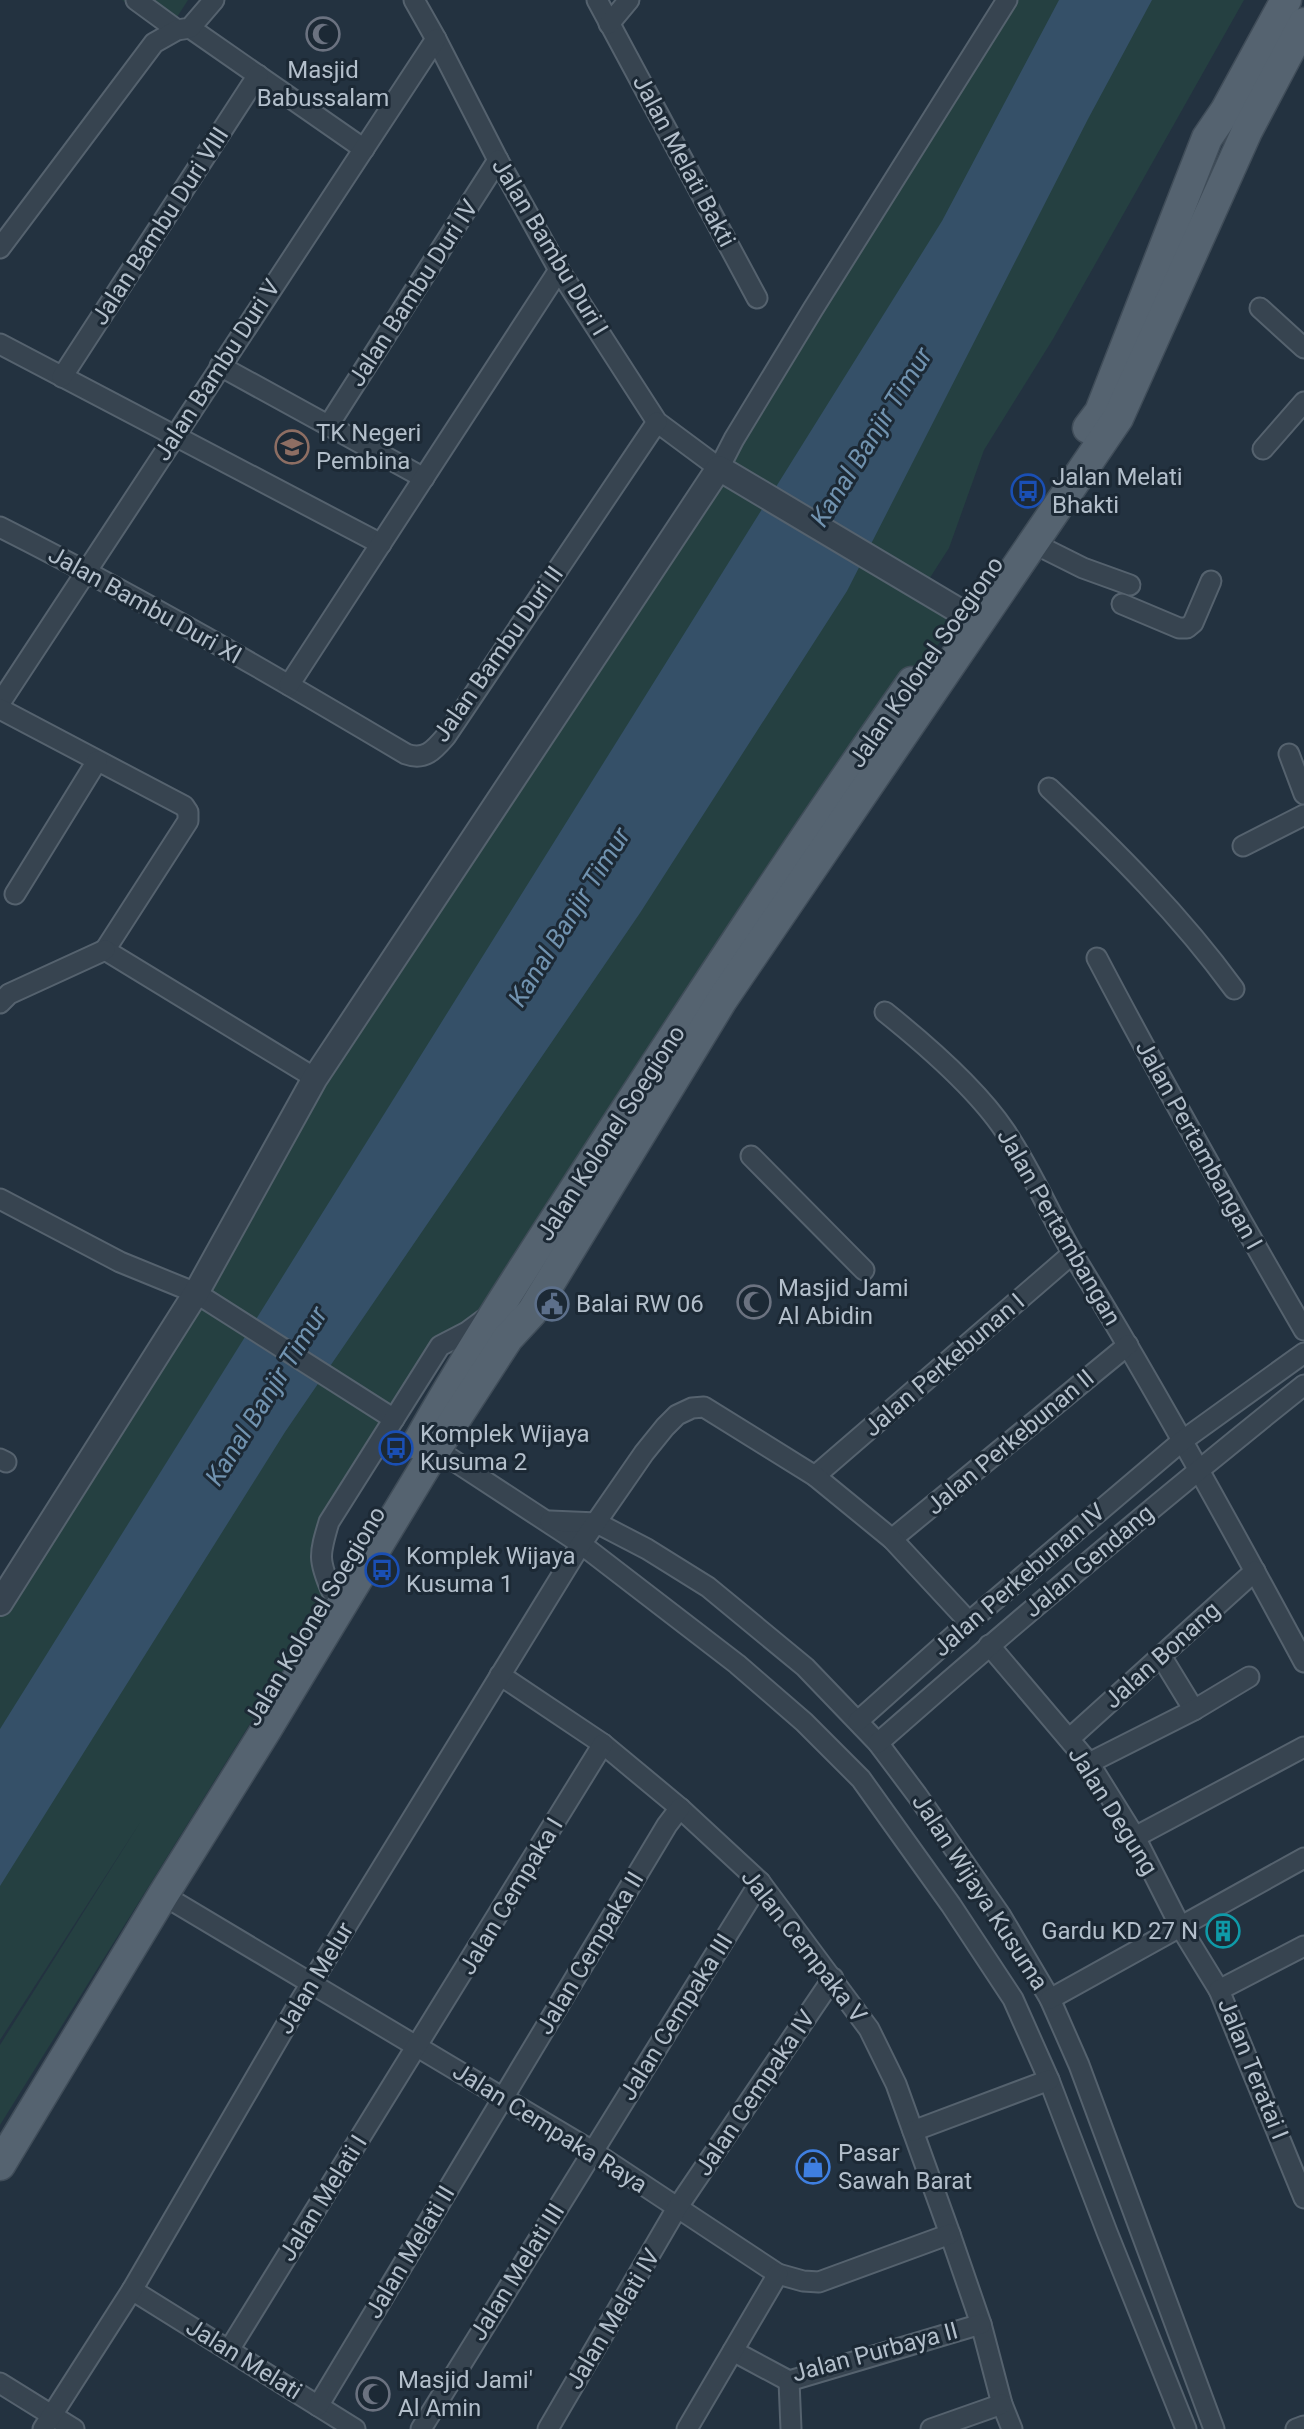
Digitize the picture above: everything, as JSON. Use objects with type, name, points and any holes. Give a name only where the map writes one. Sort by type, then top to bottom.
[{"type":"main road","name":"Jalan Kolonel Soegiono","points":[[0,2124],[332,1592],[453,1380],[498,1309],[759,905],[856,761],[1100,412],[1117,362],[1207,138],[1273,0]]},
{"type":"main road","name":"Jalan Kolonel Soegiono","points":[[1207,138],[1226,110],[1286,0]]},
{"type":"main road","name":"Jalan Kolonel Soegiono","points":[[0,2165],[436,1449],[508,1338],[532,1312],[736,979],[1118,418],[1247,131],[1304,23]]},
{"type":"main road","name":"Jalan Kolonel Soegiono","points":[[1208,218],[1267,134],[1304,68]]},
{"type":"street","points":[[136,0],[258,75],[364,149]]},
{"type":"street","points":[[0,248],[154,43],[184,29],[214,0]]},
{"type":"street","name":"Jalan Bambu Duri I","points":[[414,0],[559,270],[665,426],[714,464]]},
{"type":"street","name":"Jalan Melati Bakti","points":[[597,0],[757,298]]},
{"type":"street","points":[[610,24],[629,0]]},
{"type":"street","points":[[0,1603],[196,1293],[315,1078],[714,464],[734,439],[1007,0]]},
{"type":"street","name":"Jalan Bambu Duri V","points":[[0,703],[436,40]]},
{"type":"street","name":"Jalan Bambu Duri VIII","points":[[62,377],[258,75]]},
{"type":"street","name":"Jalan Bambu Duri IV","points":[[328,426],[498,160]]},
{"type":"street","points":[[289,685],[559,270]]},
{"type":"street","points":[[1260,308],[1304,348]]},
{"type":"street","points":[[0,344],[380,544]]},
{"type":"street","points":[[220,366],[424,478]]},
{"type":"street","points":[[1263,449],[1304,402]]},
{"type":"street","name":"Jalan Bambu Duri II","points":[[289,685],[406,754],[416,758],[424,757],[446,736],[665,426]]},
{"type":"street","points":[[714,464],[961,612]]},
{"type":"street","name":"Jalan Bambu Duri XI","points":[[0,527],[86,570],[289,685]]},
{"type":"street","points":[[1033,543],[1083,568],[1130,585]]},
{"type":"street","points":[[1122,604],[1179,628],[1187,628],[1193,622],[1211,581]]},
{"type":"street","points":[[0,709],[184,806],[188,812],[188,821],[105,950],[9,995],[0,1003]]},
{"type":"street","points":[[1289,754],[1304,793]]},
{"type":"street","points":[[15,894],[97,761]]},
{"type":"street","points":[[1049,788],[1119,854],[1202,948],[1234,989]]},
{"type":"street","points":[[1243,846],[1304,815]]},
{"type":"street","points":[[105,950],[315,1078]]},
{"type":"street","name":"Jalan Pertambangan I","points":[[1097,958],[1112,982],[1163,1086],[1304,1330]]},
{"type":"street","name":"Jalan Pertambangan","points":[[885,1012],[974,1093],[1004,1129],[1029,1169],[1072,1254],[1199,1469],[1304,1662]]},
{"type":"street","points":[[751,1156],[864,1270]]},
{"type":"street","points":[[0,1199],[120,1262],[196,1293],[386,1414]]},
{"type":"street","name":"Jalan Perkebunan I","points":[[815,1476],[1072,1254]]},
{"type":"street","points":[[332,1592],[321,1567],[321,1548],[329,1522],[386,1414],[440,1346],[467,1332],[498,1309]]},
{"type":"street","name":"Jalan Perkebunan II","points":[[892,1539],[1128,1345]]},
{"type":"street","points":[[1182,1441],[1304,1353]]},
{"type":"street","name":"Jalan Gendang","points":[[878,1743],[989,1645],[1304,1385]]},
{"type":"street","name":"Jalan Melur","points":[[48,2422],[132,2290],[312,1983],[581,1544],[645,1453],[677,1415],[692,1408],[705,1407],[815,1476],[892,1539],[969,1622]]},
{"type":"street","name":"Jalan Perkebunan IV","points":[[858,1721],[969,1622],[1182,1441]]},
{"type":"street","name":"Jalan Wijaya Kusuma","points":[[436,1449],[581,1544],[737,1664],[804,1722],[861,1779],[951,1905],[1013,1999],[1047,2074],[1186,2429]]},
{"type":"street","name":"Jalan Wijaya Kusuma","points":[[548,1521],[597,1523],[647,1549],[708,1587],[805,1667],[878,1743],[1001,1916],[1050,1998],[1074,2054],[1214,2429]]},
{"type":"street","name":"Jalan Bonang","points":[[1069,1739],[1255,1571]]},
{"type":"street","name":"Jalan Degung","points":[[989,1645],[1089,1763],[1135,1837],[1181,1927],[1220,1990]]},
{"type":"street","points":[[1161,1656],[1194,1710]]},
{"type":"street","name":"Jalan Cempaka V","points":[[500,1675],[603,1744],[680,1808],[760,1882],[869,2029],[897,2084],[981,2324],[1002,2404],[1012,2429]]},
{"type":"street","points":[[1089,1763],[1194,1710],[1249,1677]]},
{"type":"street","name":"Jalan Cempaka I","points":[[418,2047],[603,1744]]},
{"type":"street","points":[[1135,1837],[1304,1747]]},
{"type":"street","name":"Jalan Cempaka II","points":[[502,2098],[667,1825],[680,1808]]},
{"type":"street","points":[[1050,1998],[1304,1858]]},
{"type":"street","name":"Jalan Cempaka III","points":[[592,2151],[760,1882]]},
{"type":"street","name":"Jalan Cempaka Raya","points":[[163,1895],[592,2151],[778,2274],[819,2282],[950,2234]]},
{"type":"street","name":"Jalan Teratai I","points":[[1304,1946],[1220,1990],[1304,2198]]},
{"type":"street","name":"Jalan Cempaka IV","points":[[677,2207],[832,1978]]},
{"type":"street","name":"Jalan Melati I","points":[[229,2350],[418,2047]]},
{"type":"street","points":[[913,2131],[1047,2074],[1074,2054]]},
{"type":"street","name":"Jalan Melati II","points":[[318,2406],[502,2098]]},
{"type":"street","name":"Jalan Melati III","points":[[421,2429],[592,2151]]},
{"type":"street","name":"Jalan Melati IV","points":[[548,2429],[677,2207]]},
{"type":"street","points":[[687,2429],[778,2274]]},
{"type":"street","name":"Jalan Melati","points":[[132,2290],[355,2429]]},
{"type":"street","name":"Jalan Purbaya II","points":[[733,2351],[789,2381],[981,2324]]},
{"type":"street","points":[[789,2381],[791,2429]]},
{"type":"street","points":[[0,2383],[48,2422],[74,2429]]},
{"type":"street","points":[[931,2429],[1002,2404]]},
{"type":"street","points":[[1296,2429],[1304,2426]]},
{"type":"green space","points":[[122,0],[188,0],[168,31]]},
{"type":"green space","points":[[1003,0],[1244,0],[1053,339],[984,450],[949,548],[924,587],[961,612],[883,723],[498,1309],[440,1346],[329,1522],[332,1592],[0,2125],[0,2045],[141,1821],[0,2040],[0,1603],[315,1078],[719,468]]},
{"type":"water","name":"Kanal Banjir Timur","points":[[1059,0],[1152,0],[1088,119],[847,591],[640,913],[285,1432],[0,1886],[0,1729],[942,221]]},
{"type":"place","name":"Masjid Babussalam","points":[[323,34]]},
{"type":"place","name":"TK Negeri Pembina","points":[[292,447]]},
{"type":"place","name":"Jalan Melati Bhakti","points":[[1028,491]]},
{"type":"place","name":"Masjid Jami Al Abidin","points":[[754,1302]]},
{"type":"place","name":"Balai RW 06","points":[[552,1304]]},
{"type":"place","name":"Komplek Wijaya Kusuma 2","points":[[396,1448]]},
{"type":"place","name":"Komplek Wijaya Kusuma 1","points":[[382,1570]]},
{"type":"place","name":"Gardu KD 27 N","points":[[1223,1931]]},
{"type":"place","name":"Pasar Sawah Barat","points":[[813,2167]]},
{"type":"place","name":"Masjid Jami' Al Amin","points":[[373,2394]]}]
